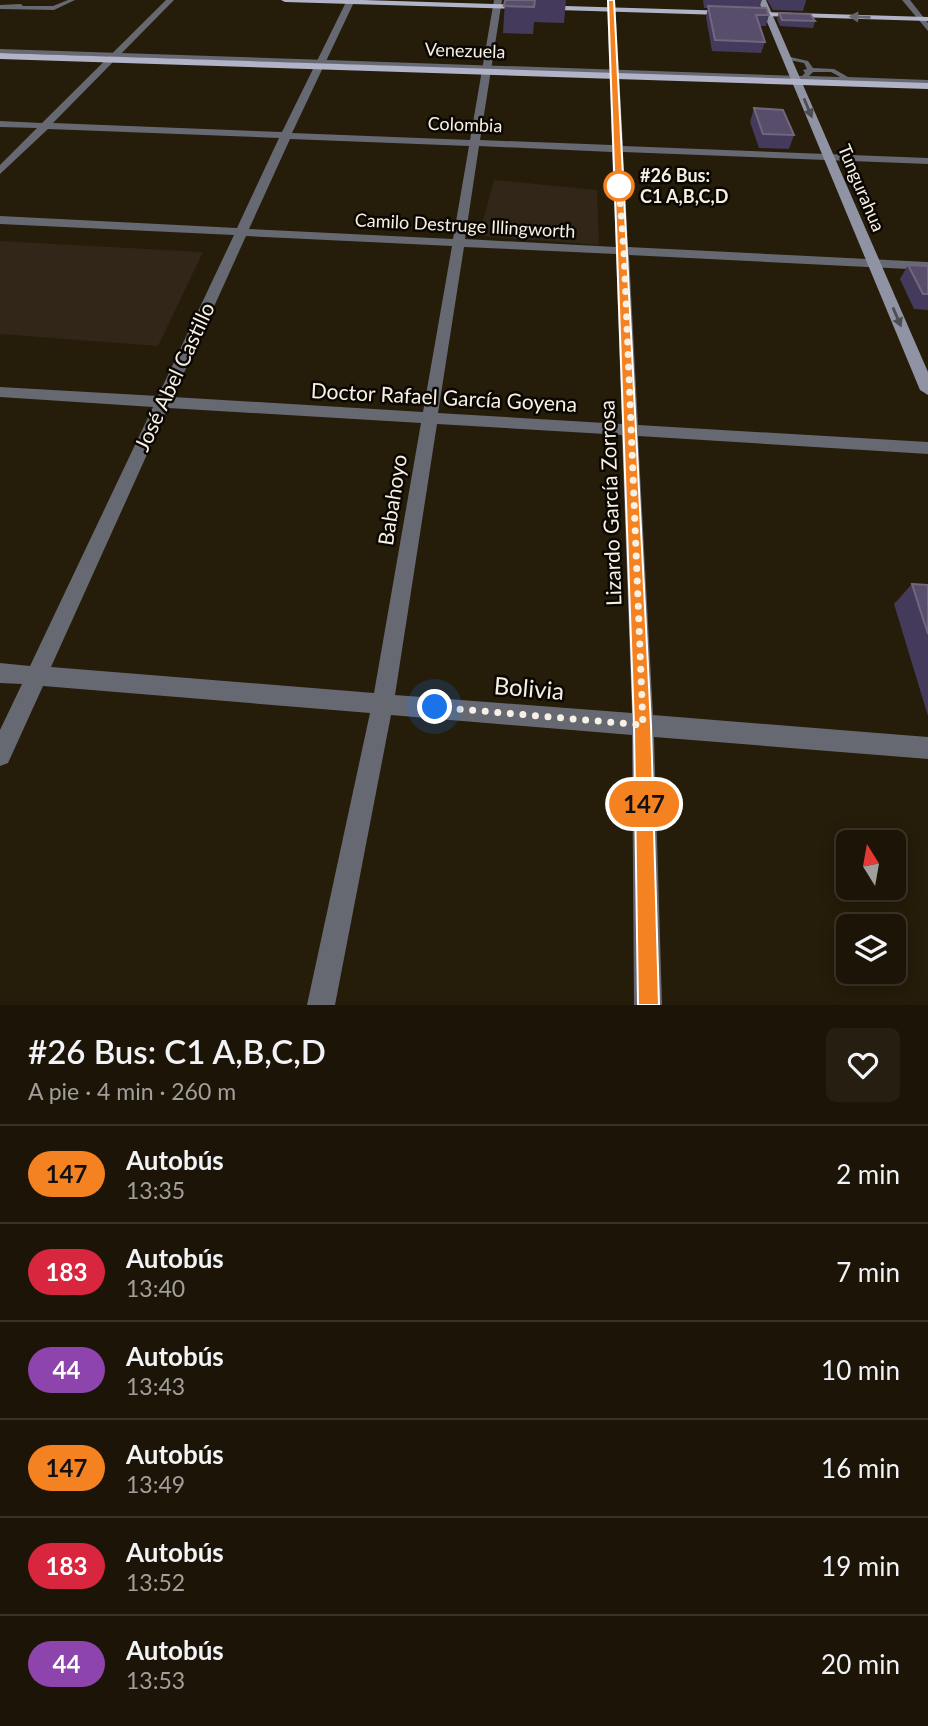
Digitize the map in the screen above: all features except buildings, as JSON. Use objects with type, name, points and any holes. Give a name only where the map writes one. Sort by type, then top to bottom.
[{"type":"main road","points":[[285,0],[611,5],[924,19]]},
{"type":"main road","name":"Tungurahua","points":[[762,0],[928,390]]},
{"type":"main road","name":"Venezuela","points":[[0,53],[928,84]]},
{"type":"street","points":[[0,171],[170,0]]},
{"type":"street","points":[[906,0],[924,19],[928,29]]},
{"type":"street","name":"José Abel Castillo","points":[[0,755],[286,135],[351,1]]},
{"type":"street","name":"Babahoyo","points":[[321,1005],[383,703],[498,3]]},
{"type":"street","name":"Lizardo García Zorrosa","points":[[611,5],[643,725],[648,1005]]},
{"type":"street","name":"Colombia","points":[[0,124],[928,161]]},
{"type":"street","name":"Camilo Destruge Illingworth","points":[[0,220],[928,266]]},
{"type":"street","name":"Doctor Rafael García Goyena","points":[[0,392],[928,448]]},
{"type":"street","name":"Bolivia","points":[[0,673],[928,748]]},
{"type":"lane","points":[[1,0],[11,0]]},
{"type":"lane","points":[[1,8],[11,0]]},
{"type":"lane","points":[[1,8],[54,8],[72,0]]},
{"type":"lane","points":[[15,8],[35,4]]},
{"type":"lane","points":[[786,58],[806,62],[811,70]]},
{"type":"lane","points":[[797,78],[811,70],[832,70],[853,81]]},
{"type":"shaded area","points":[[494,180],[597,190],[599,245],[479,236]]},
{"type":"shaded area","points":[[0,241],[203,252],[158,346],[0,334]]},
{"type":"bus line","name":"147","points":[[611,0],[643,725],[648,1005]]},
{"type":"place","name":"#26 Bus: C1 A,B,C,D","points":[[619,186]]},
{"type":"route","points":[[435,707],[643,725],[624,251],[618,174],[619,186]]}]
